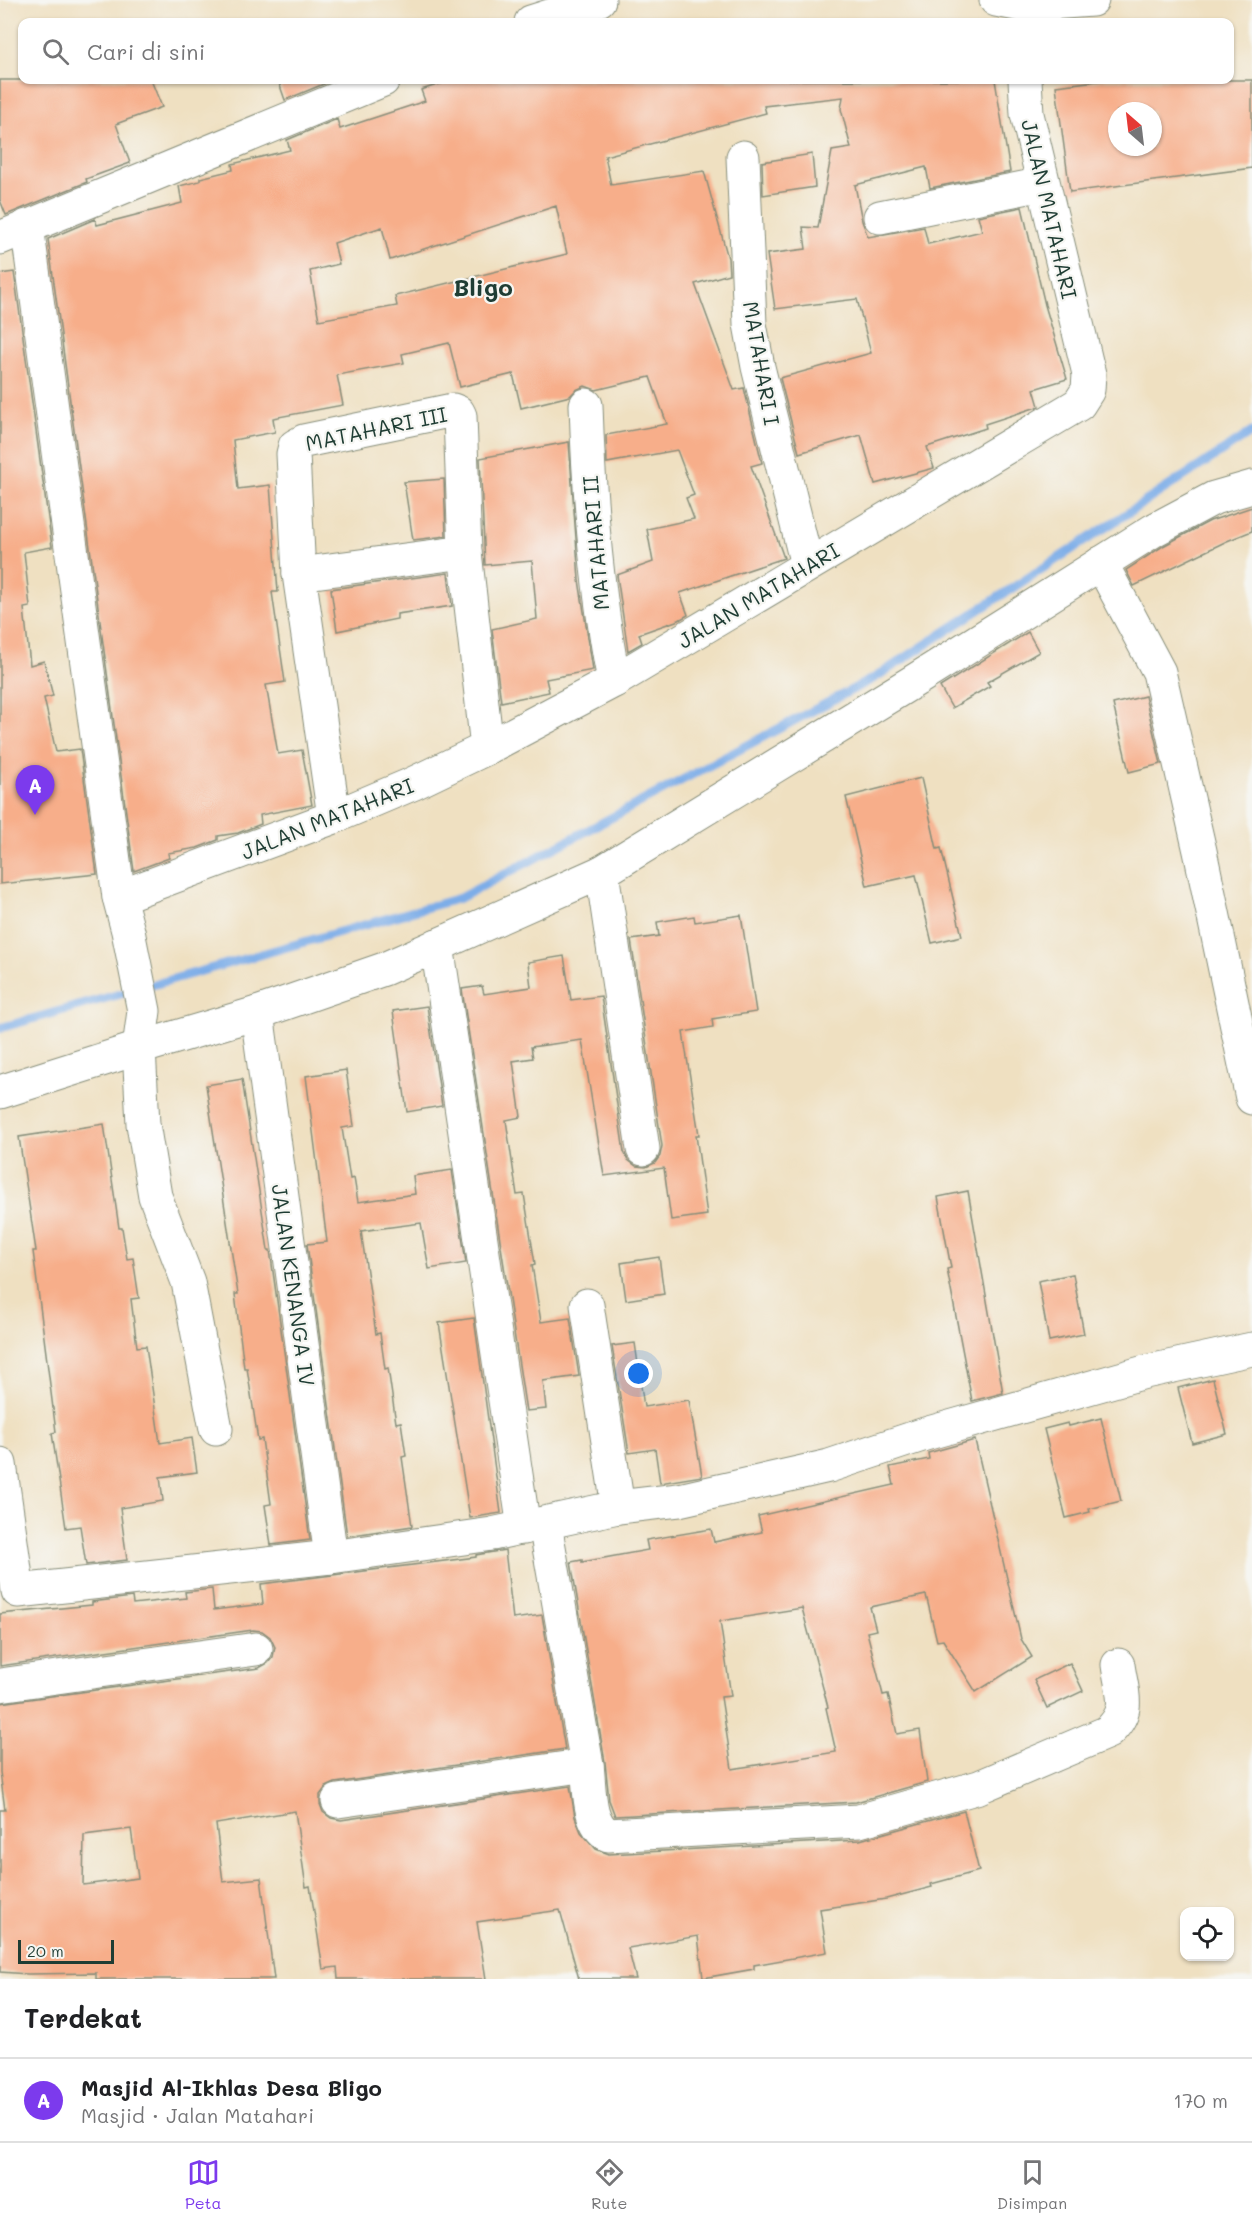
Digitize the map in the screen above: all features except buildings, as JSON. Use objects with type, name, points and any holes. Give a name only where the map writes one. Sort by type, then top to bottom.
[{"type":"street","points":[[543,18],[599,0]]},
{"type":"street","points":[[1014,9],[1092,0]]},
{"type":"street","points":[[216,1429],[188,1282],[155,1196],[143,1124],[139,1048],[144,1011],[119,897],[13,232],[373,84]]},
{"type":"street","name":"JALAN MATAHARI","points":[[119,897],[334,817],[488,748],[614,681],[1079,404],[1088,390],[1089,374],[1027,114],[1025,84]]},
{"type":"street","name":"MATAHARI I","points":[[743,157],[750,324],[758,367],[807,565]]},
{"type":"street","points":[[880,217],[1043,184]]},
{"type":"street","name":"MATAHARI II","points":[[586,405],[595,560],[602,620],[614,681]]},
{"type":"street","name":"MATAHARI III","points":[[334,817],[299,574],[293,454],[295,446],[304,441],[453,410],[458,412],[465,552],[488,748]]},
{"type":"street","points":[[0,1092],[257,1013],[384,969],[602,872],[1154,530],[1214,498],[1252,487]]},
{"type":"street","points":[[299,574],[465,552]]},
{"type":"street","points":[[1101,563],[1159,672],[1200,851],[1252,1098]]},
{"type":"street","points":[[602,872],[643,1149]]},
{"type":"street","points":[[437,945],[534,1526],[587,1765],[594,1822],[600,1830],[608,1835],[859,1821],[979,1787],[1108,1732],[1120,1721],[1124,1707],[1118,1665]]},
{"type":"street","name":"JALAN KENANGA IV","points":[[257,1013],[331,1557]]},
{"type":"street","points":[[586,1305],[618,1507]]},
{"type":"street","points":[[0,1464],[9,1591],[331,1557],[534,1526],[618,1507],[679,1500],[829,1466],[925,1434],[1145,1372],[1252,1349]]},
{"type":"street","points":[[0,1685],[256,1649]]},
{"type":"street","points":[[338,1801],[587,1765]]},
{"type":"waterway","points":[[0,1028],[460,898],[876,677],[1252,432]]},
{"type":"place","name":"Masjid Al-Ikhlas Desa Bligo","points":[[35,815]]},
{"type":"district","name":"Bligo","points":[[483,286]]}]
